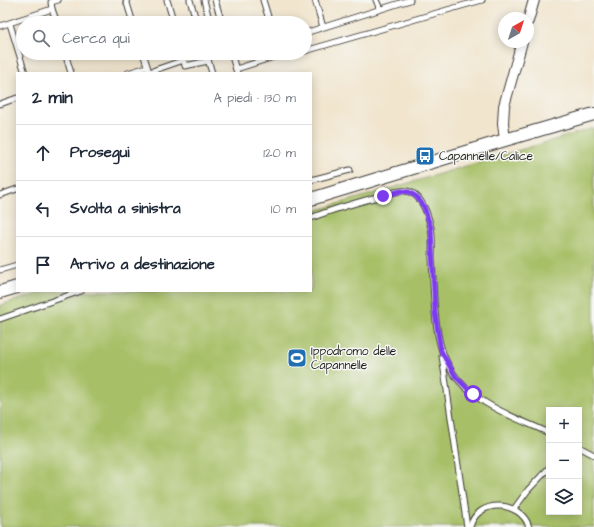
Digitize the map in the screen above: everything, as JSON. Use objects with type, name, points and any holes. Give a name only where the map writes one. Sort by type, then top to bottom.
[{"type":"street","points":[[530,12],[534,0]]},
{"type":"street","points":[[505,140],[503,123],[504,106],[520,48]]},
{"type":"street","points":[[312,199],[594,114]]},
{"type":"street","points":[[0,292],[16,287]]},
{"type":"lane","points":[[54,16],[50,2],[58,0]]},
{"type":"lane","points":[[126,0],[132,16]]},
{"type":"lane","points":[[167,0],[172,16]]},
{"type":"lane","points":[[190,0],[195,16]]},
{"type":"lane","points":[[204,0],[208,16]]},
{"type":"lane","points":[[215,0],[220,16]]},
{"type":"lane","points":[[263,0],[268,16]]},
{"type":"lane","points":[[316,0],[323,27]]},
{"type":"lane","points":[[376,0],[380,9]]},
{"type":"lane","points":[[312,31],[410,0]]},
{"type":"lane","points":[[312,49],[482,0]]},
{"type":"lane","points":[[32,16],[52,9]]},
{"type":"lane","points":[[0,26],[16,22]]},
{"type":"lane","points":[[10,24],[16,44]]},
{"type":"lane","points":[[21,60],[25,72]]},
{"type":"lane","points":[[67,60],[71,72]]},
{"type":"lane","points":[[145,60],[149,72],[184,60],[185,66],[208,61],[212,72]]},
{"type":"lane","points":[[233,60],[236,71],[264,60]]},
{"type":"lane","points":[[131,72],[147,67]]},
{"type":"lane","points":[[0,104],[16,98]]},
{"type":"lane","points":[[312,180],[350,170]]},
{"type":"lane","points":[[0,195],[16,189]]},
{"type":"lane","points":[[312,218],[330,210],[397,192],[409,192],[417,197],[424,207],[431,228],[435,313],[469,527]]},
{"type":"lane","points":[[0,270],[16,265]]},
{"type":"lane","points":[[0,319],[78,292]]},
{"type":"lane","points":[[441,351],[456,377],[473,394],[497,409],[546,432]]},
{"type":"lane","points":[[582,450],[594,455]]},
{"type":"lane","points":[[514,509],[528,490],[546,471]]},
{"type":"lane","points":[[469,527],[476,515],[484,509],[494,506],[504,506],[514,509],[522,515],[529,527]]},
{"type":"green space","name":"Ippodromo delle Capannelle","points":[[594,128],[594,527],[0,527],[0,305],[45,292],[312,292],[312,212]]},
{"type":"place","name":"Capannelle/Calice","points":[[425,156]]},
{"type":"place","name":"Ippodromo delle Capannelle","points":[[297,358]]},
{"type":"route","points":[[383,196],[401,191],[409,192],[417,197],[424,207],[431,228],[435,313],[441,351],[456,377],[473,394]]}]
